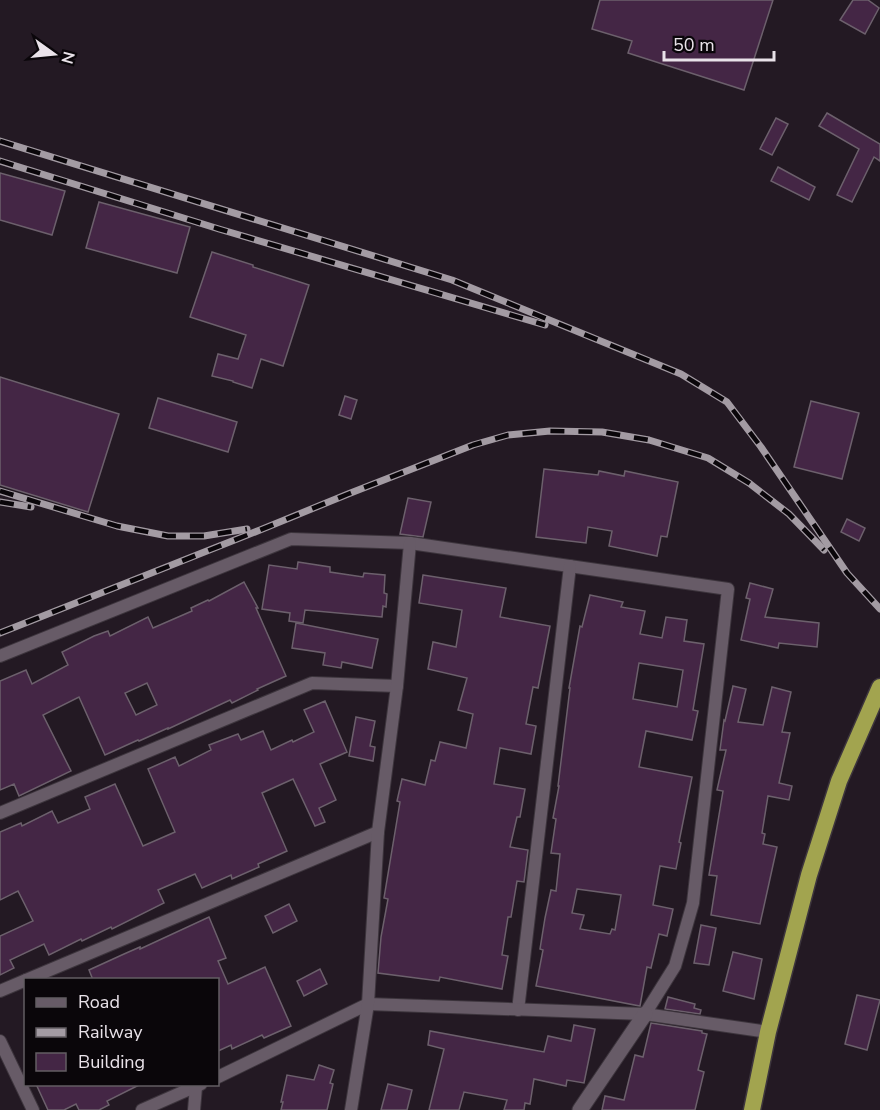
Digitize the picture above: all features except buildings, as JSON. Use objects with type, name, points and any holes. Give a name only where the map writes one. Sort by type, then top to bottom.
[{"type":"highway","points":[[752,1110],[768,1032],[812,864],[839,781],[880,687]]},
{"type":"street","points":[[0,656],[291,540],[410,543],[728,589],[693,903],[675,966],[580,1110]]},
{"type":"street","points":[[351,1110],[368,1005],[378,831],[397,686],[410,543]]},
{"type":"street","points":[[518,1010],[570,566]]},
{"type":"street","points":[[0,813],[312,683],[397,686]]},
{"type":"street","points":[[31,978],[378,831]]},
{"type":"street","points":[[0,991],[24,981]]},
{"type":"street","points":[[219,1077],[368,1005],[645,1014],[768,1032]]},
{"type":"street","points":[[0,1041],[33,1110]]},
{"type":"street","points":[[142,1110],[198,1086]]},
{"type":"street","points":[[194,1110],[198,1086]]},
{"type":"railway","points":[[0,141],[452,280],[681,374],[727,402],[761,447],[847,573],[880,609]]},
{"type":"railway","points":[[0,161],[219,229],[545,325]]},
{"type":"railway","points":[[0,633],[473,445],[508,435],[550,431],[602,432],[649,440],[708,458],[749,483],[789,514],[824,550]]},
{"type":"railway","points":[[0,491],[117,526],[168,536],[204,536],[247,529]]},
{"type":"railway","points":[[0,502],[31,507]]}]
